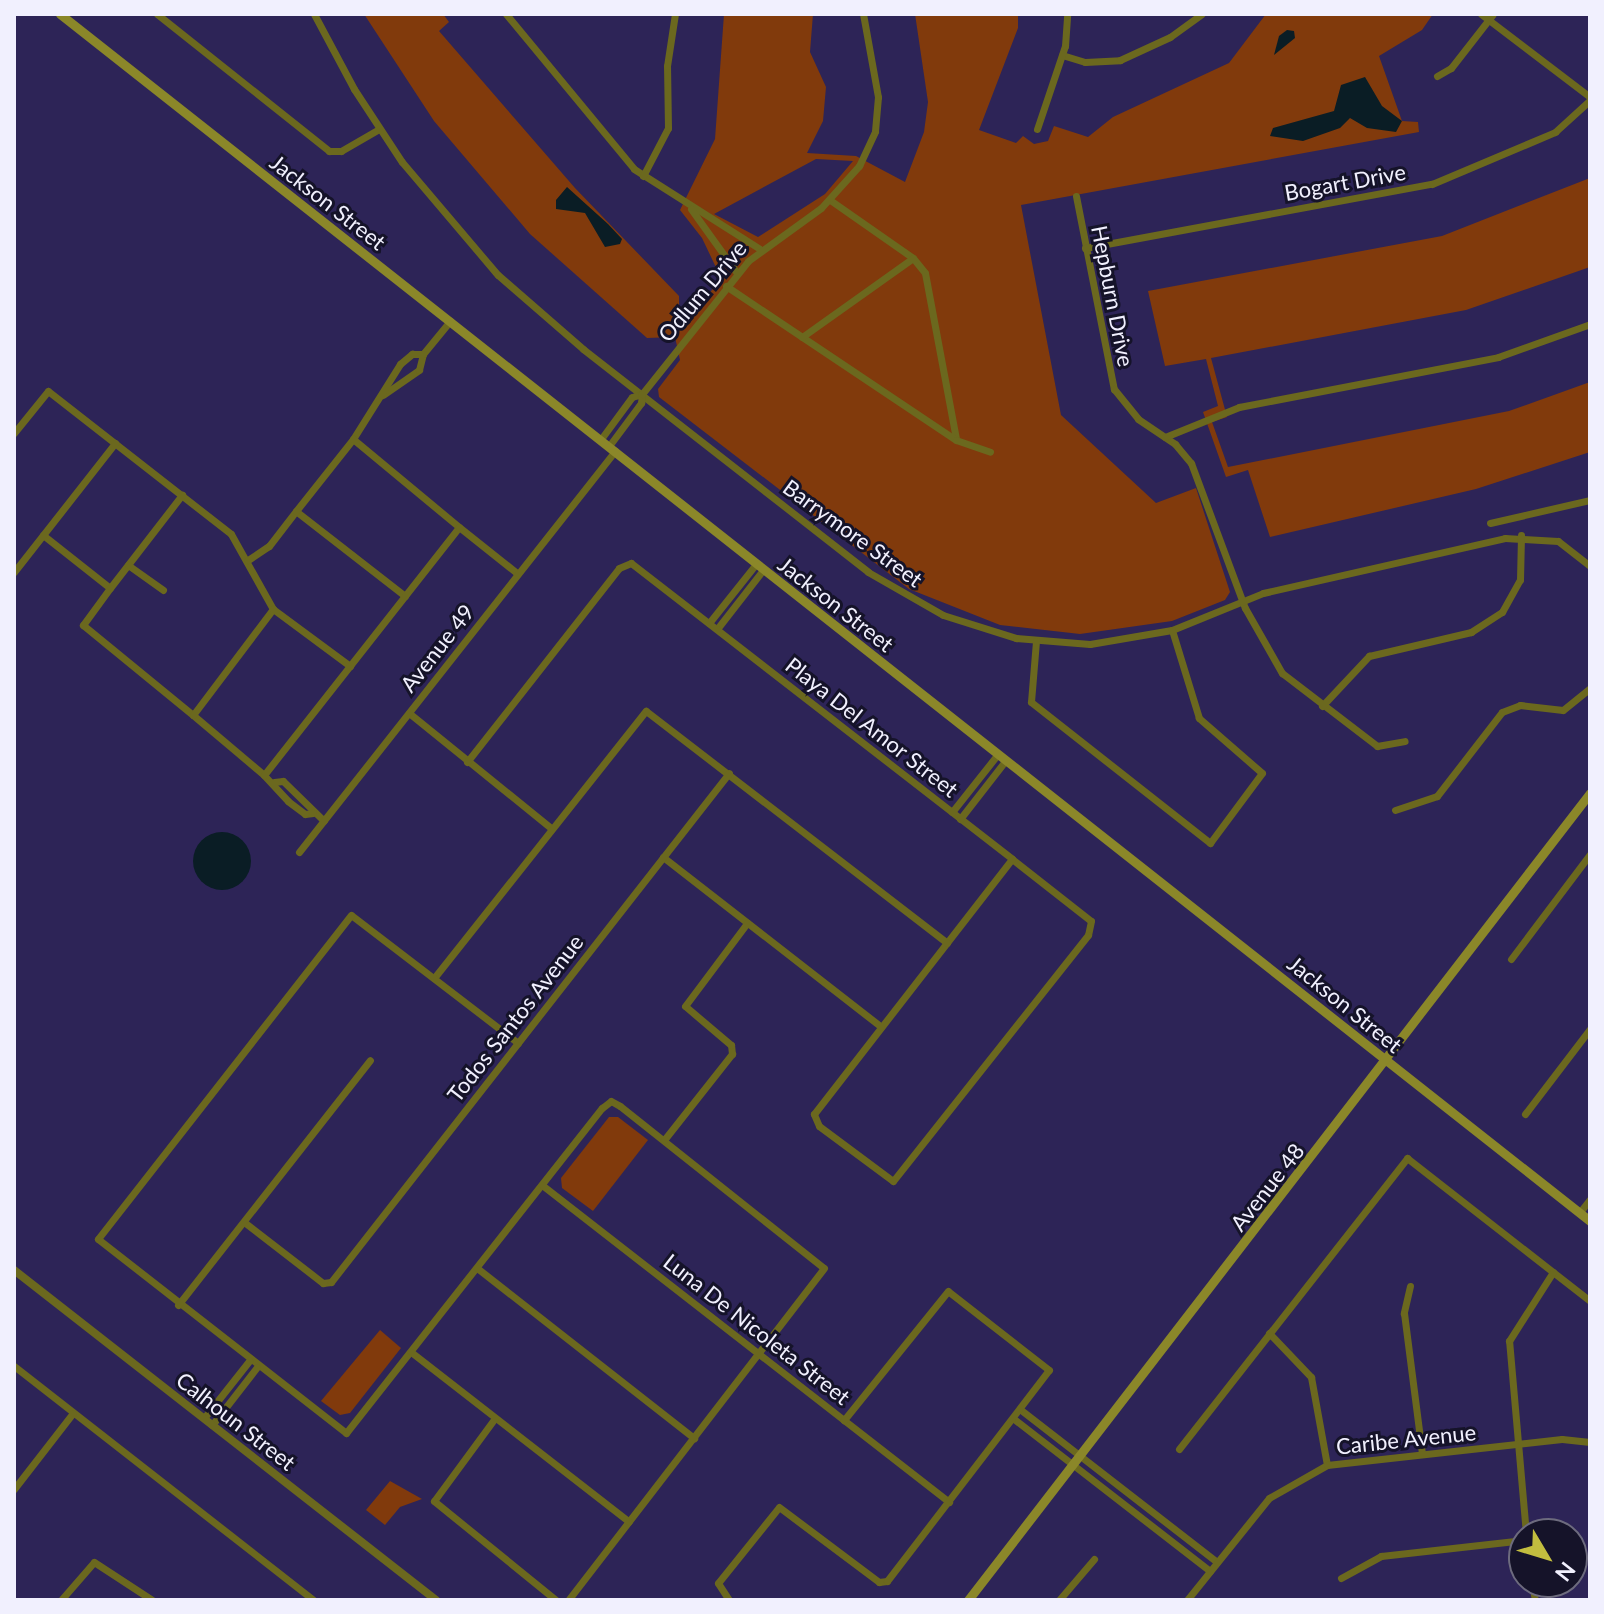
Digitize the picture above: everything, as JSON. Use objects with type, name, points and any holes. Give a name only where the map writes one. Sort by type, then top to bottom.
[{"type":"main road","name":"Jackson Street","points":[[60,14],[1590,1221]]},
{"type":"main road","name":"Avenue 48","points":[[968,1600],[1388,1061],[1590,793]]},
{"type":"street","points":[[157,14],[329,151],[341,151],[379,129]]},
{"type":"street","name":"Barrymore Street","points":[[314,14],[379,129],[429,197],[498,275],[642,394],[902,595],[959,622],[1036,641],[1090,644],[1172,630],[1242,600],[1521,535],[1558,541],[1590,566]]},
{"type":"street","points":[[506,14],[643,176],[760,249]]},
{"type":"street","points":[[643,176],[668,128],[667,66],[675,14]]},
{"type":"street","name":"Odlum Drive","points":[[608,445],[630,418],[642,394],[737,273],[760,249],[830,200],[859,166],[875,131],[878,97],[863,14]]},
{"type":"street","points":[[1037,129],[1062,55],[1067,14]]},
{"type":"street","points":[[1062,55],[1094,63],[1120,60],[1170,37],[1202,14]]},
{"type":"street","points":[[1481,14],[1491,17],[1590,98]]},
{"type":"street","points":[[1437,76],[1451,68],[1491,17]]},
{"type":"street","name":"Bogart Drive","points":[[1085,248],[1432,184],[1555,132],[1590,98]]},
{"type":"street","name":"Hepburn Drive","points":[[1076,196],[1114,389],[1138,419],[1165,437],[1197,473],[1242,600],[1282,673],[1377,746],[1405,741]]},
{"type":"street","points":[[830,200],[913,258],[925,273],[956,440]]},
{"type":"street","points":[[690,207],[737,273]]},
{"type":"street","points":[[802,337],[913,258]]},
{"type":"street","points":[[726,286],[956,440],[990,452]]},
{"type":"street","points":[[383,395],[410,376],[424,361],[423,354],[450,321]]},
{"type":"street","points":[[1165,437],[1239,407],[1498,357],[1590,324]]},
{"type":"street","points":[[248,560],[269,546],[353,439],[399,367],[412,354],[423,354]]},
{"type":"street","points":[[399,367],[410,376]]},
{"type":"street","points":[[15,429],[48,391],[231,534],[273,609],[350,666]]},
{"type":"street","name":"Odlum Drive","points":[[608,445],[621,412],[632,397],[642,394]]},
{"type":"street","points":[[621,412],[630,418]]},
{"type":"street","points":[[353,439],[518,574]]},
{"type":"street","points":[[14,572],[115,443]]},
{"type":"street","name":"Avenue 49","points":[[299,852],[602,466],[608,445]]},
{"type":"street","points":[[182,495],[83,625],[264,775],[274,782],[283,781],[312,804],[313,813]]},
{"type":"street","points":[[1490,523],[1590,500]]},
{"type":"street","points":[[296,511],[405,596]]},
{"type":"street","points":[[264,775],[459,527]]},
{"type":"street","points":[[43,535],[110,588]]},
{"type":"street","points":[[1322,706],[1369,656],[1471,632],[1502,612],[1520,580],[1521,535]]},
{"type":"street","name":"Playa Del Amor Street","points":[[467,762],[627,562],[952,812],[1093,925],[893,1181],[813,1118],[881,1027]]},
{"type":"street","points":[[128,565],[163,590]]},
{"type":"street","points":[[709,623],[759,567]]},
{"type":"street","points":[[717,629],[759,567]]},
{"type":"street","points":[[193,715],[273,609]]},
{"type":"street","points":[[1036,641],[1031,702],[1210,843],[1262,773],[1199,718],[1172,630]]},
{"type":"street","points":[[1395,810],[1437,796],[1510,707],[1563,710],[1590,688]]},
{"type":"street","points":[[434,978],[646,711],[947,943]]},
{"type":"street","points":[[409,713],[551,828]]},
{"type":"street","points":[[952,812],[1002,757]]},
{"type":"street","points":[[960,819],[1002,757]]},
{"type":"street","name":"Todos Santos Avenue","points":[[244,1222],[327,1284],[729,773]]},
{"type":"street","points":[[274,782],[275,791],[305,814],[313,813],[324,821]]},
{"type":"street","points":[[288,801],[296,792]]},
{"type":"street","points":[[663,857],[881,1027],[1012,859]]},
{"type":"street","points":[[1511,959],[1589,857]]},
{"type":"street","points":[[518,1043],[351,915],[98,1239],[249,1361],[346,1433],[611,1101],[664,1140],[824,1268],[568,1600]]},
{"type":"street","points":[[664,1140],[732,1054],[731,1045],[685,1006],[747,923]]},
{"type":"street","points":[[1525,1114],[1590,1029]]},
{"type":"street","points":[[178,1305],[370,1060]]},
{"type":"street","points":[[1179,1449],[1407,1158],[1590,1301]]},
{"type":"street","name":"Luna De Nicoleta Street","points":[[542,1185],[949,1502]]},
{"type":"street","points":[[1580,1212],[1590,1199]]},
{"type":"street","points":[[477,1268],[694,1438]]},
{"type":"street","name":"Calhoun Street","points":[[14,1270],[436,1600]]},
{"type":"street","points":[[1525,1518],[1509,1341],[1553,1272]]},
{"type":"street","points":[[1410,1286],[1404,1313],[1422,1454]]},
{"type":"street","points":[[729,1600],[717,1587],[779,1507],[883,1583],[1014,1419],[1049,1370],[948,1291],[844,1420]]},
{"type":"street","points":[[1269,1333],[1311,1377],[1327,1465]]},
{"type":"street","points":[[411,1352],[629,1522]]},
{"type":"street","points":[[208,1422],[249,1361]]},
{"type":"street","points":[[14,1366],[313,1600]]},
{"type":"street","points":[[208,1422],[257,1367]]},
{"type":"street","points":[[1021,1410],[1217,1562]]},
{"type":"street","points":[[14,1489],[73,1413]]},
{"type":"street","points":[[495,1418],[434,1501],[556,1600]]},
{"type":"street","points":[[1014,1419],[1210,1571]]},
{"type":"street","name":"Caribe Avenue","points":[[1187,1600],[1269,1498],[1327,1465],[1518,1445],[1590,1442]]},
{"type":"street","points":[[1341,1578],[1381,1556],[1508,1542]]},
{"type":"street","points":[[1059,1600],[1094,1559]]},
{"type":"street","points":[[61,1600],[94,1562],[152,1600]]},
{"type":"shaded area","points":[[364,14],[443,14],[449,22],[439,31],[575,188],[679,296],[679,310],[690,319],[721,278],[702,238],[680,210],[715,139],[724,14],[813,14],[810,52],[826,87],[823,121],[807,153],[856,156],[905,182],[924,132],[928,102],[915,14],[1018,14],[1018,28],[979,130],[1016,143],[1023,136],[1034,144],[1048,141],[1054,126],[1088,137],[1113,117],[1229,63],[1266,14],[1433,14],[1422,30],[1379,56],[1402,121],[1418,122],[1419,132],[1021,205],[1061,415],[1156,503],[1196,488],[1230,592],[1225,600],[1172,621],[1080,634],[1000,625],[909,589],[659,397],[658,389],[680,360],[675,337],[647,338],[530,234],[434,121]],"holes":[[[816,159],[853,161],[825,194],[758,237],[714,214]]]},
{"type":"shaded area","points":[[1590,178],[1590,267],[1466,310],[1211,358],[1227,417],[1212,422],[1228,467],[1509,411],[1590,382],[1590,452],[1476,489],[1270,537],[1248,470],[1226,477],[1203,412],[1218,406],[1206,359],[1165,366],[1148,291],[1442,236]]},
{"type":"shaded area","points":[[609,1117],[618,1117],[648,1140],[593,1211],[562,1188],[561,1178]]},
{"type":"shaded area","points":[[380,1330],[401,1348],[350,1413],[340,1415],[321,1401]]},
{"type":"shaded area","points":[[390,1481],[422,1499],[400,1507],[385,1525],[366,1510]]},
{"type":"water","points":[[1287,30],[1294,31],[1295,38],[1274,55],[1279,36]]},
{"type":"water","points":[[1365,77],[1382,106],[1402,121],[1396,132],[1367,128],[1350,118],[1340,128],[1303,141],[1270,136],[1273,128],[1334,111],[1341,85]]},
{"type":"water","points":[[567,187],[622,239],[620,244],[605,247],[585,213],[556,209],[556,200]]},
{"type":"water","points":[[222,832],[233,834],[242,841],[249,850],[249,872],[242,881],[233,888],[222,890],[211,888],[202,881],[195,872],[193,861],[195,850],[202,841],[211,834]]}]
